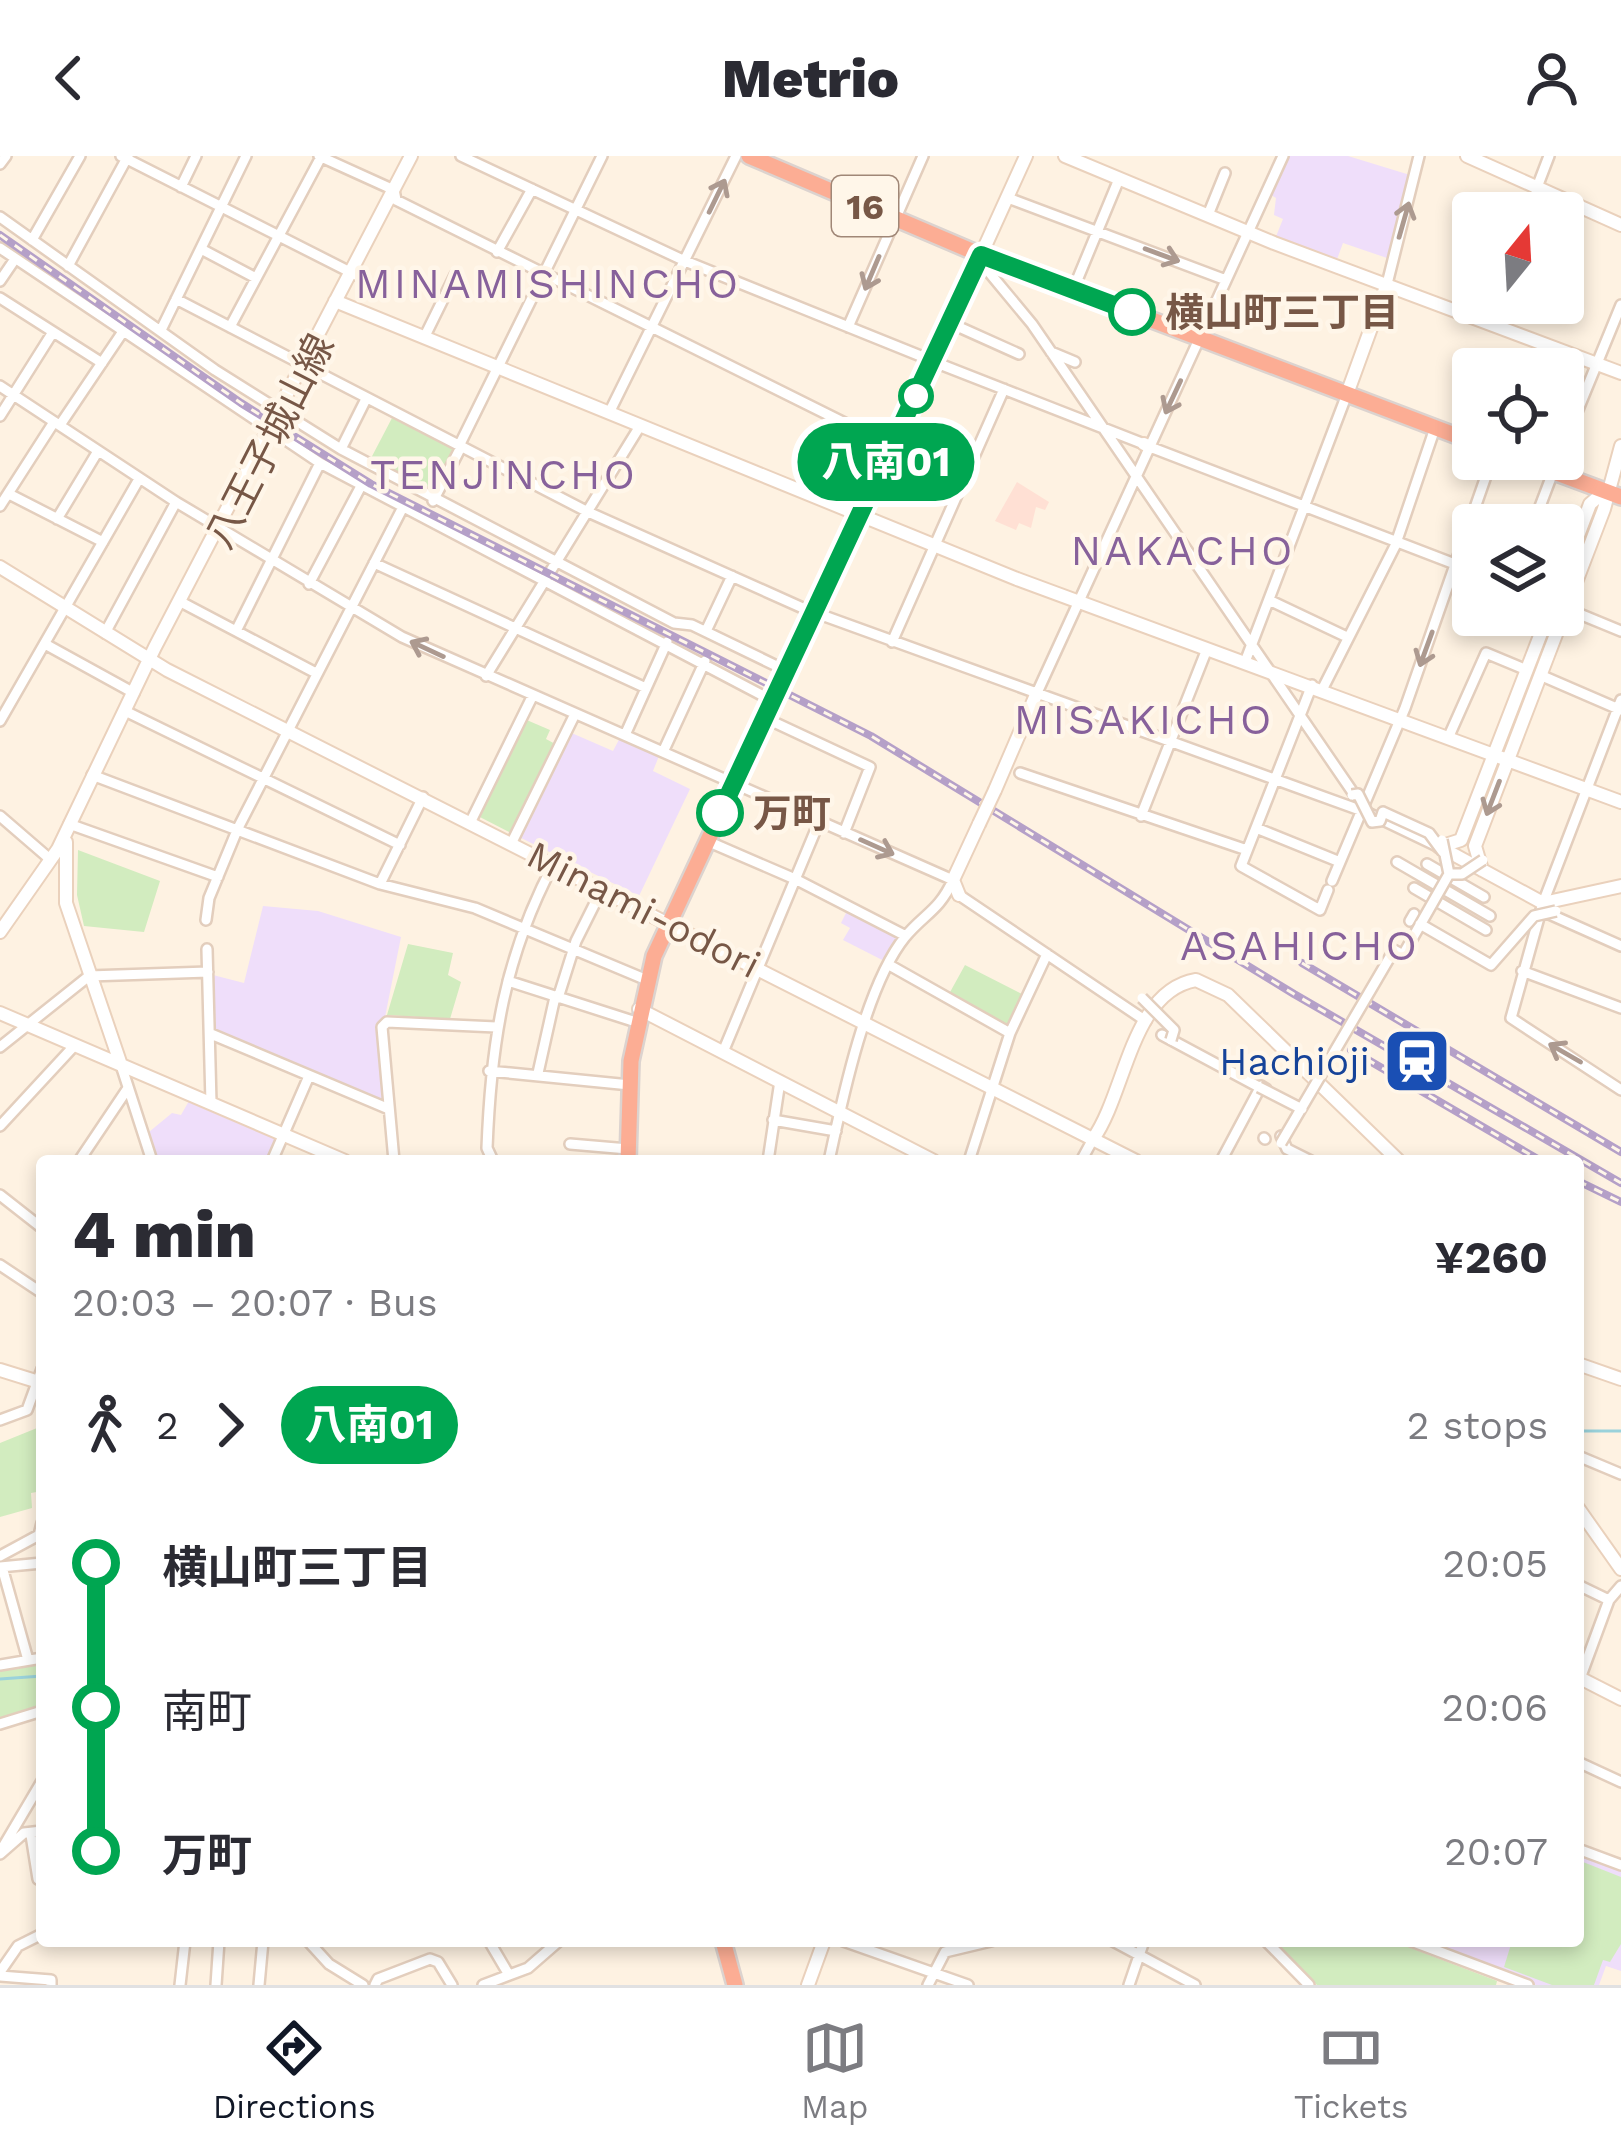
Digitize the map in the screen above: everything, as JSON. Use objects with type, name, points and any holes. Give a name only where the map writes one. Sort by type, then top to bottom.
[{"type":"highway","name":"16","points":[[749,156],[895,218],[984,263]]},
{"type":"highway","points":[[628,1155],[638,1015],[669,920],[861,516],[888,445],[938,363],[950,323],[984,263],[1073,290],[1198,343],[1452,434]]},
{"type":"highway","points":[[1584,480],[1613,494]]},
{"type":"highway","points":[[724,1947],[735,1985]]},
{"type":"street","points":[[0,164],[6,156]]},
{"type":"street","points":[[32,240],[80,156]]},
{"type":"street","points":[[181,187],[196,156]]},
{"type":"street","points":[[161,330],[247,156]]},
{"type":"street","name":"八王子城山線","points":[[0,931],[51,860],[415,156]]},
{"type":"street","points":[[460,156],[685,261],[1149,447],[1452,561]]},
{"type":"street","points":[[434,501],[602,156]]},
{"type":"street","points":[[608,413],[736,156]]},
{"type":"street","points":[[848,327],[923,156]]},
{"type":"street","points":[[1026,156],[984,263],[1104,428],[1360,797],[1372,822],[1380,821],[1383,812],[1409,822]]},
{"type":"street","points":[[1065,156],[1248,232],[1621,373]]},
{"type":"street","points":[[831,1155],[864,1021],[906,936],[933,915],[953,880],[1283,156]]},
{"type":"street","points":[[1245,662],[1387,284],[1418,156]]},
{"type":"street","points":[[1467,156],[1621,225]]},
{"type":"street","points":[[1536,190],[1549,156]]},
{"type":"street","points":[[68,266],[125,157],[353,273]]},
{"type":"street","points":[[230,327],[323,157],[497,252],[888,445]]},
{"type":"street","points":[[1208,215],[1226,172]]},
{"type":"street","points":[[1073,290],[1119,179]]},
{"type":"street","points":[[497,252],[532,189]]},
{"type":"street","points":[[1008,198],[1226,280]]},
{"type":"street","points":[[0,217],[341,449],[674,623],[706,631],[787,671]]},
{"type":"street","points":[[0,248],[320,463],[773,700]]},
{"type":"street","points":[[201,249],[256,278]]},
{"type":"street","points":[[0,280],[15,259]]},
{"type":"street","points":[[424,338],[455,275]]},
{"type":"street","points":[[0,298],[102,363]]},
{"type":"street","points":[[176,299],[587,512],[732,577],[892,642],[1275,781],[1360,797],[1431,834],[1457,863],[1543,903],[1550,915],[1621,946]]},
{"type":"street","points":[[338,302],[1078,602],[1553,772],[1621,802]]},
{"type":"street","points":[[1584,396],[1621,305]]},
{"type":"street","points":[[950,323],[1019,354]]},
{"type":"street","points":[[0,416],[53,332]]},
{"type":"street","points":[[0,504],[122,333]]},
{"type":"street","points":[[1051,352],[1075,362]]},
{"type":"street","points":[[0,386],[176,502],[351,607],[532,697],[953,880],[959,895],[1146,1021]]},
{"type":"street","points":[[892,642],[1004,389]]},
{"type":"street","points":[[341,449],[366,399]]},
{"type":"street","points":[[486,676],[640,426]]},
{"type":"street","points":[[1435,428],[1397,540],[1300,715],[1241,866],[1320,910],[1360,797],[1400,717],[1452,570]]},
{"type":"street","points":[[1584,558],[1613,494],[1621,446]]},
{"type":"street","points":[[57,519],[98,451]]},
{"type":"street","points":[[236,631],[320,463]]},
{"type":"street","points":[[0,721],[139,478]]},
{"type":"street","points":[[309,584],[361,486]]},
{"type":"street","points":[[9,494],[103,542]]},
{"type":"street","points":[[1584,520],[1590,504],[1613,494]]},
{"type":"street","points":[[105,633],[176,502]]},
{"type":"street","points":[[206,920],[238,828],[402,508]]},
{"type":"street","points":[[374,563],[513,632],[646,688]]},
{"type":"street","name":"Minami-odori","points":[[0,567],[151,661],[1125,1155]]},
{"type":"street","points":[[706,631],[732,577]]},
{"type":"street","points":[[1269,600],[1347,637]]},
{"type":"street","points":[[182,603],[316,673]]},
{"type":"street","points":[[1584,616],[1621,631]]},
{"type":"street","points":[[1534,673],[1543,636]]},
{"type":"street","points":[[1302,1155],[1279,1138],[1394,950],[1403,955],[1414,920],[1433,903],[1457,863],[1475,846],[1502,756],[1551,636]]},
{"type":"street","points":[[625,735],[667,642]]},
{"type":"street","points":[[46,644],[134,693]]},
{"type":"street","points":[[1141,816],[1207,649]]},
{"type":"street","points":[[1449,736],[1486,653],[1620,706],[1583,787],[1511,1012],[1514,1023],[1618,1088],[1621,1074]]},
{"type":"street","points":[[663,752],[705,661]]},
{"type":"street","points":[[471,821],[532,697]]},
{"type":"street","points":[[124,711],[400,845]]},
{"type":"street","points":[[512,842],[575,715]]},
{"type":"street","points":[[765,718],[871,767],[844,833]]},
{"type":"street","points":[[1457,863],[1476,800],[1502,756]]},
{"type":"street","points":[[1020,773],[1247,850]]},
{"type":"street","points":[[92,775],[380,884],[521,926],[647,980]]},
{"type":"street","points":[[380,884],[423,797]]},
{"type":"street","points":[[0,816],[51,860],[63,878]]},
{"type":"street","points":[[723,1052],[819,822]]},
{"type":"street","points":[[150,1155],[66,903],[63,878],[69,824],[218,877]]},
{"type":"street","points":[[1256,828],[1340,862]]},
{"type":"street","points":[[1457,863],[1461,840]]},
{"type":"street","points":[[707,842],[795,879],[906,936]]},
{"type":"street","points":[[1397,862],[1490,916]]},
{"type":"street","points":[[491,1155],[489,1071],[496,1028],[521,926],[554,863]]},
{"type":"street","points":[[1427,864],[1484,897]]},
{"type":"street","points":[[1543,903],[1621,886]]},
{"type":"street","points":[[538,1073],[574,947],[603,887]]},
{"type":"street","points":[[1414,888],[1486,930]]},
{"type":"street","points":[[28,895],[47,891],[66,903]]},
{"type":"street","points":[[1414,920],[1491,964],[1534,916],[1556,911]]},
{"type":"street","points":[[207,949],[211,1103]]},
{"type":"street","points":[[971,1155],[1010,1033],[1047,954]]},
{"type":"street","points":[[891,966],[1010,1033]]},
{"type":"street","points":[[1522,971],[1621,1008]]},
{"type":"street","points":[[0,1047],[89,976],[208,972]]},
{"type":"street","points":[[508,981],[638,1015],[723,1052],[922,1155]]},
{"type":"street","points":[[1085,1155],[1146,1021],[1166,994],[1188,981],[1217,986],[1383,1155]]},
{"type":"street","points":[[1142,998],[1174,1030],[1166,1037],[1299,1107]]},
{"type":"street","points":[[0,1013],[331,1155]]},
{"type":"street","points":[[393,1155],[382,1027],[387,1022],[496,1028]]},
{"type":"street","points":[[211,1034],[389,1109]]},
{"type":"street","points":[[0,1126],[75,1045]]},
{"type":"street","points":[[489,1071],[630,1085]]},
{"type":"street","points":[[275,1155],[309,1076]]},
{"type":"street","points":[[769,1155],[780,1082]]},
{"type":"street","points":[[1243,1126],[1260,1084]]},
{"type":"street","points":[[1225,1155],[1261,1086],[1299,1107]]},
{"type":"street","points":[[83,1155],[128,1088]]},
{"type":"street","points":[[1295,1146],[1282,1141],[1299,1107]]},
{"type":"street","points":[[773,1120],[836,1131]]},
{"type":"street","points":[[570,1144],[628,1155]]},
{"type":"street","points":[[0,1196],[36,1219]]},
{"type":"street","points":[[0,1265],[36,1289]]},
{"type":"street","points":[[1584,1366],[1621,1379]]},
{"type":"street","points":[[0,1370],[36,1377]]},
{"type":"street","points":[[0,1420],[27,1410],[36,1388]]},
{"type":"street","points":[[1584,1459],[1621,1474]]},
{"type":"street","points":[[1584,1517],[1621,1569]]},
{"type":"street","points":[[0,1556],[36,1537]]},
{"type":"street","points":[[28,1660],[1,1567],[36,1564]]},
{"type":"street","points":[[1584,1667],[1609,1600],[1621,1586]]},
{"type":"street","points":[[1584,1588],[1609,1600]]},
{"type":"street","points":[[0,1665],[36,1659]]},
{"type":"street","points":[[1584,1682],[1621,1699]]},
{"type":"street","points":[[0,1724],[36,1713]]},
{"type":"street","points":[[1584,1765],[1621,1782]]},
{"type":"street","points":[[0,1853],[36,1791]]},
{"type":"street","points":[[0,1853],[24,1833],[36,1833]]},
{"type":"street","points":[[1584,1851],[1621,1865]]},
{"type":"street","points":[[36,1937],[18,1946],[0,1974],[51,1980],[51,1985]]},
{"type":"street","points":[[181,1985],[184,1947]]},
{"type":"street","points":[[216,1985],[219,1947]]},
{"type":"street","points":[[259,1985],[262,1947]]},
{"type":"street","points":[[313,1947],[329,1964],[363,1985]]},
{"type":"street","points":[[492,1947],[509,1975]]},
{"type":"street","points":[[483,1985],[527,1968],[552,1947]]},
{"type":"street","points":[[808,1985],[822,1947]]},
{"type":"street","points":[[860,1947],[968,1985]]},
{"type":"street","points":[[928,1985],[945,1952],[966,1947]]},
{"type":"street","points":[[1124,1947],[1195,1985]]},
{"type":"street","points":[[1129,1985],[1142,1947]]},
{"type":"street","points":[[1272,1947],[1309,1985]]},
{"type":"street","points":[[1427,1947],[1528,1985]]},
{"type":"street","points":[[375,1985],[378,1979],[430,1960],[438,1962],[452,1985]]},
{"type":"shaded area","points":[[1288,156],[1348,156],[1410,175],[1387,258],[1343,243],[1336,262],[1275,239],[1283,219],[1274,215],[1276,198],[1271,195]]},
{"type":"shaded area","points":[[1017,482],[1049,502],[1045,510],[1036,507],[1031,528],[1019,523],[1016,530],[995,521]]},
{"type":"shaded area","points":[[567,731],[613,751],[622,734],[661,751],[653,771],[690,789],[639,896],[515,835]]},
{"type":"shaded area","points":[[263,906],[318,911],[401,937],[384,1022],[378,1027],[384,1102],[213,1032],[213,975],[244,983]]},
{"type":"shaded area","points":[[849,907],[906,936],[892,965],[843,940],[850,928],[841,923]]},
{"type":"shaded area","points":[[189,1101],[277,1139],[270,1155],[157,1155],[149,1132],[172,1113],[181,1115]]},
{"type":"shaded area","points":[[1584,1856],[1621,1871],[1621,1971],[1606,1966],[1599,1985],[1536,1985],[1435,1947],[1584,1947]]},
{"type":"green space","points":[[392,418],[454,449],[433,495],[369,462]]},
{"type":"green space","points":[[522,718],[550,730],[546,739],[559,746],[515,835],[474,814]]},
{"type":"green space","points":[[78,850],[160,881],[144,932],[84,926],[77,895]]},
{"type":"green space","points":[[408,944],[453,953],[448,975],[461,982],[450,1019],[387,1015]]},
{"type":"green space","points":[[965,965],[1022,994],[1008,1029],[949,994]]},
{"type":"green space","points":[[36,1428],[32,1508],[0,1517],[0,1443]]},
{"type":"green space","points":[[36,1665],[36,1707],[0,1719],[0,1669]]},
{"type":"green space","points":[[1584,1862],[1621,1877],[1621,1944],[1610,1962],[1603,1960],[1594,1985],[1552,1985],[1504,1967],[1510,1947],[1584,1947]]},
{"type":"green space","points":[[1277,1947],[1409,1947],[1497,1981],[1496,1985],[1317,1985]]},
{"type":"waterway","points":[[1584,1431],[1621,1431]]},
{"type":"waterway","points":[[0,1679],[36,1676]]},
{"type":"railway","points":[[0,235],[241,403],[371,484],[871,736],[1294,994],[1573,1155]]},
{"type":"railway","points":[[1302,963],[1621,1152]]},
{"type":"railway","points":[[1351,1050],[1531,1155]]},
{"type":"railway","points":[[1584,1162],[1621,1183]]},
{"type":"railway","points":[[1584,1184],[1621,1202]]},
{"type":"bus line","name":"八南01","points":[[720,813],[981,255],[1132,312]]},
{"type":"place","name":"横山町三丁目","points":[[1132,312]]},
{"type":"place","name":"万町","points":[[720,813]]},
{"type":"place","name":"Hachioji","points":[[1417,1061]]},
{"type":"district","name":"MINAMISHINCHO","points":[[548,283]]},
{"type":"district","name":"TENJINCHO","points":[[504,474]]},
{"type":"district","name":"NAKACHO","points":[[1183,550]]},
{"type":"district","name":"MISAKICHO","points":[[1144,719]]},
{"type":"district","name":"ASAHICHO","points":[[1300,945]]}]
